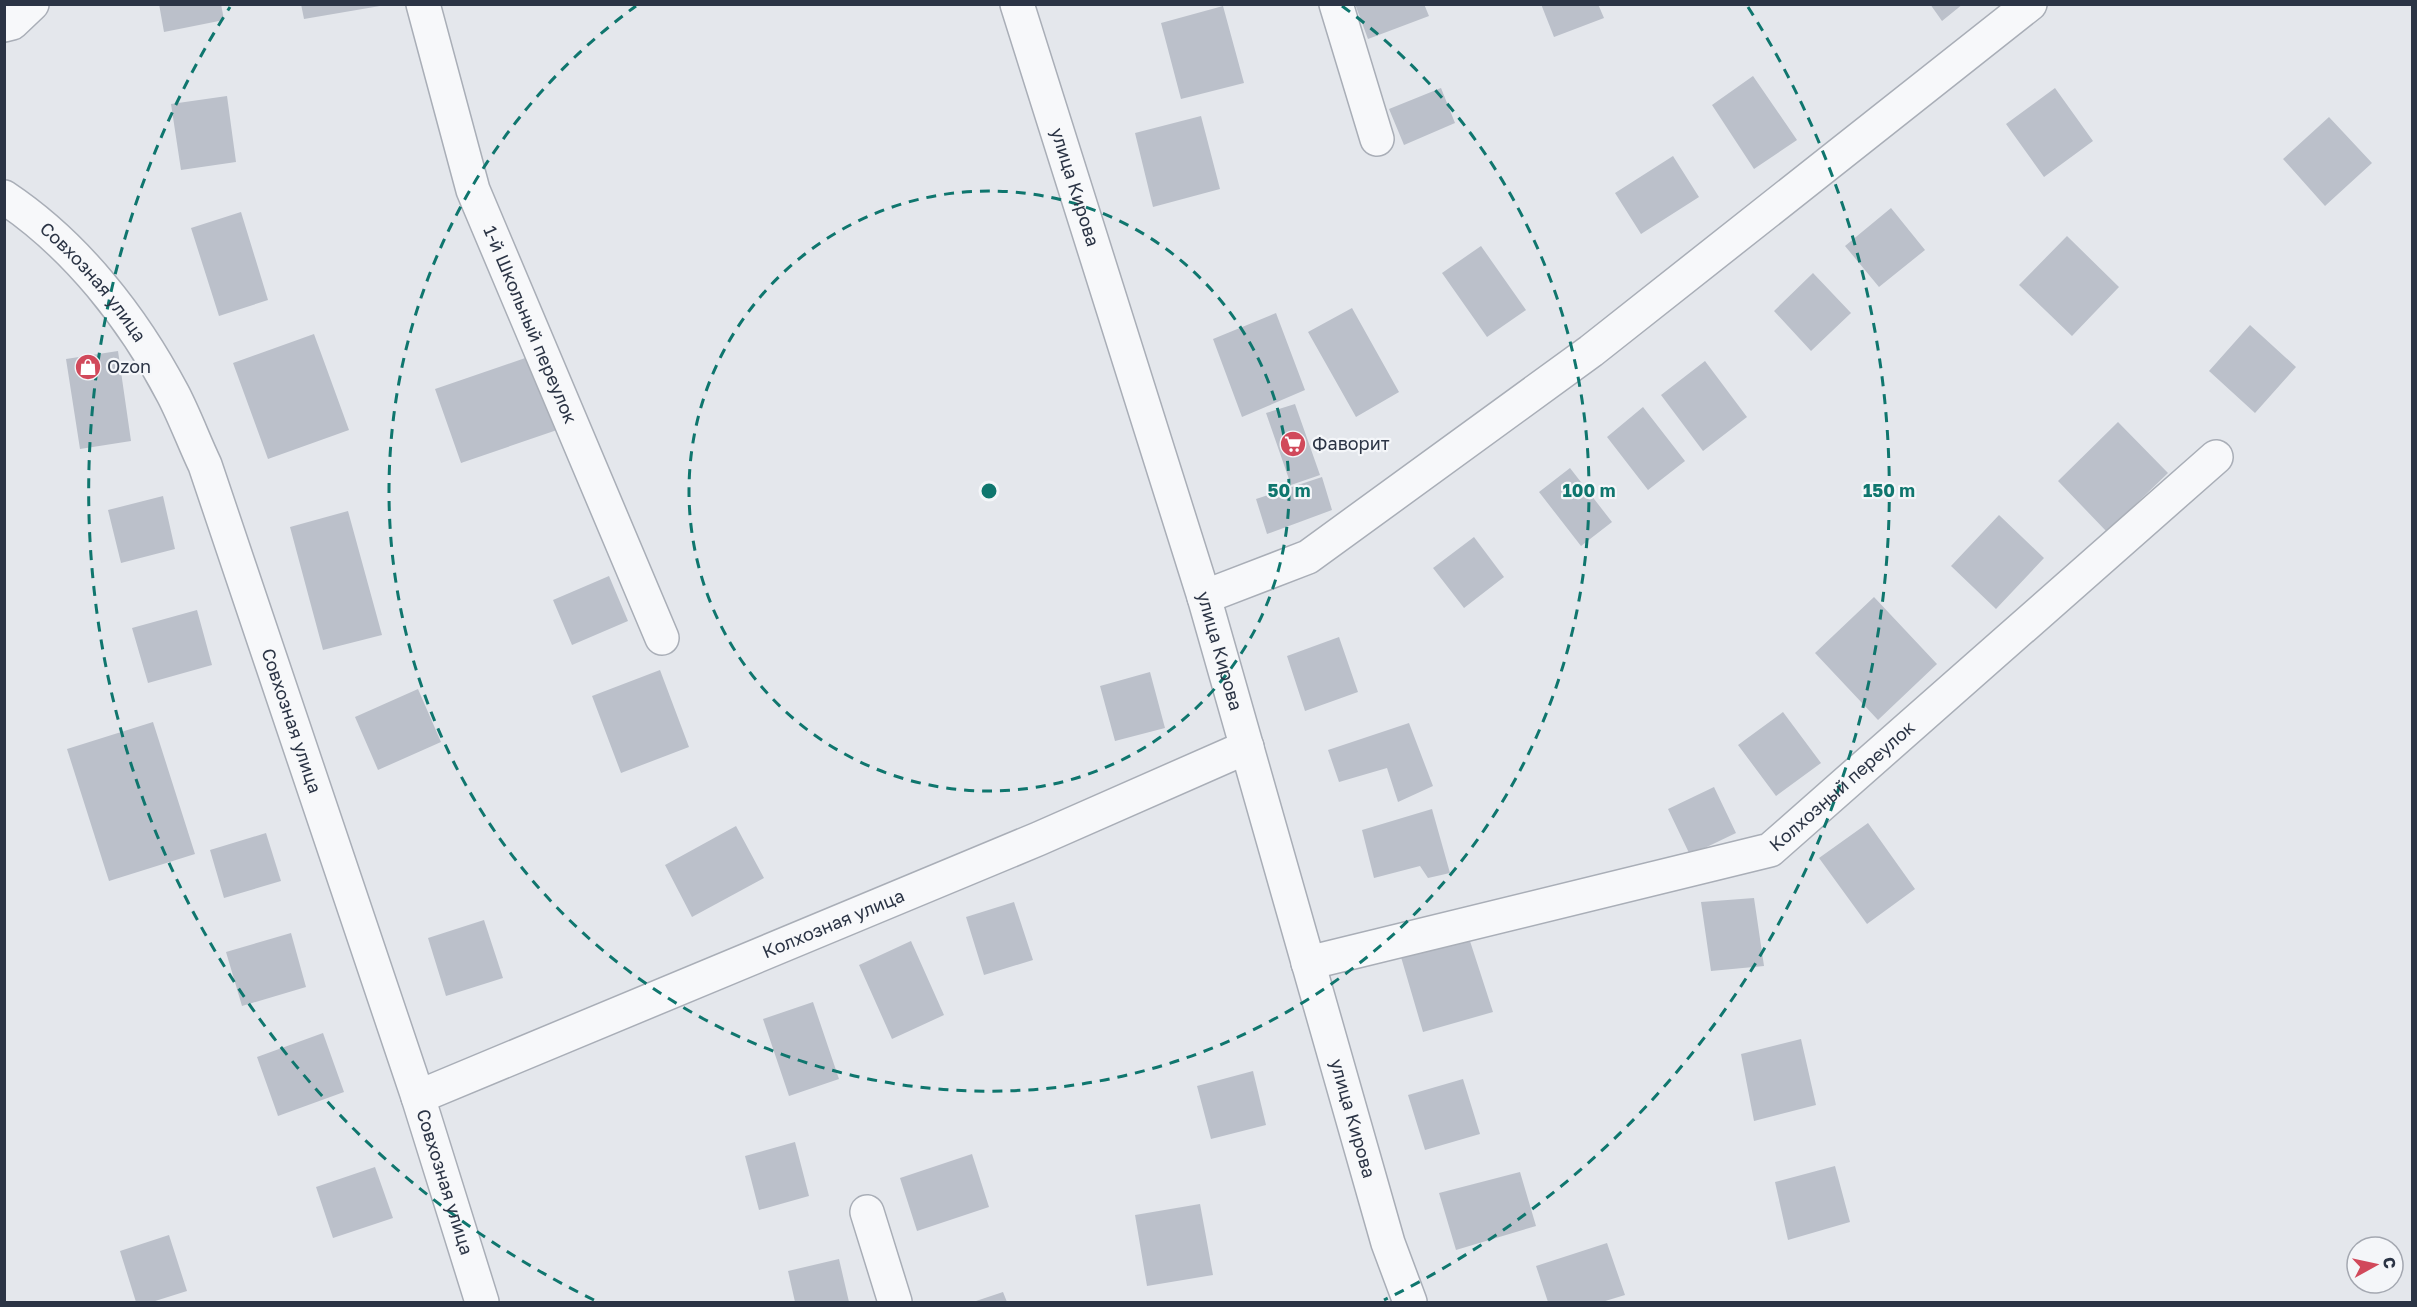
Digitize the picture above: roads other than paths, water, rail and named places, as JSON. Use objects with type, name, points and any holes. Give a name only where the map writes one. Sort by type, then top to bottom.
[{"type":"street","points":[[4,25],[12,23],[32,4]]},
{"type":"street","name":"1-й Школьный переулок","points":[[423,4],[473,190],[662,638]]},
{"type":"street","name":"улица Кирова","points":[[1017,4],[1204,597],[1388,1243],[1410,1302]]},
{"type":"street","points":[[1336,4],[1377,139]]},
{"type":"street","points":[[1204,597],[1308,557],[1318,550],[1591,351],[2030,4]]},
{"type":"street","name":"Совхозная улица","points":[[4,197],[34,217],[79,262],[122,311],[172,394],[205,465],[418,1097],[482,1302]]},
{"type":"street","name":"Колхозный переулок","points":[[1308,963],[1770,850],[2216,457]]},
{"type":"street","name":"Колхозная улица","points":[[418,1097],[1038,839],[1247,747]]},
{"type":"street","points":[[867,1212],[895,1302]]},
{"type":"place","name":"Ozon","points":[[88,367]]},
{"type":"place","name":"Фаворит","points":[[1293,444]]}]
